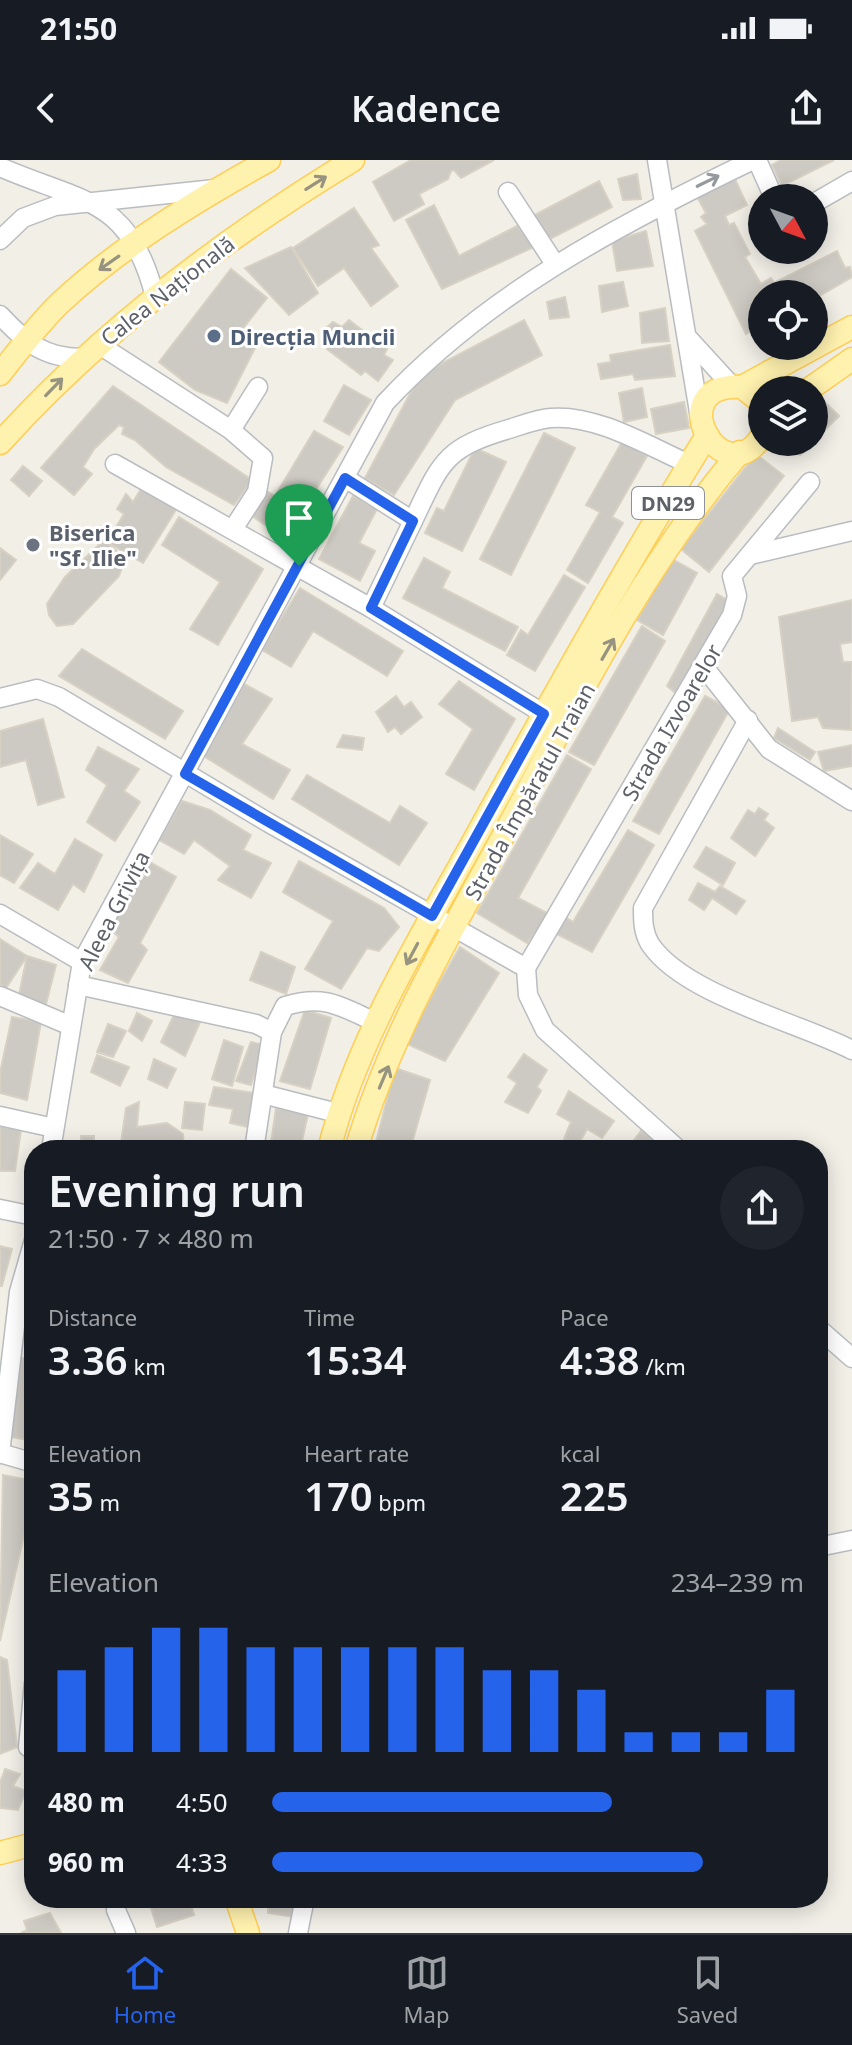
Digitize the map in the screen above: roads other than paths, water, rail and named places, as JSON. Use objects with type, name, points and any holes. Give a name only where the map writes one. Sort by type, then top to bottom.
[{"type":"main road","points":[[0,374],[78,287],[218,189],[269,160]]},
{"type":"main road","name":"Calea Națională","points":[[0,443],[89,351],[155,297],[245,228],[353,160]]},
{"type":"main road","name":"DN29","points":[[703,429],[702,411],[711,396],[737,387],[852,327]]},
{"type":"main road","points":[[828,376],[852,359]]},
{"type":"main road","points":[[737,387],[748,394]]},
{"type":"main road","points":[[703,429],[718,449],[740,452]]},
{"type":"main road","name":"Strada Împăratul Traian","points":[[332,1140],[377,1023],[432,916],[544,714],[689,464],[703,429]]},
{"type":"main road","name":"DN29","points":[[740,452],[748,450]]},
{"type":"main road","name":"Strada Împăratul Traian","points":[[360,1140],[398,1037],[558,734],[665,551],[691,511],[740,452]]},
{"type":"main road","points":[[0,1853],[24,1847]]},
{"type":"main road","points":[[239,1908],[248,1933]]},
{"type":"street","points":[[657,160],[703,429]]},
{"type":"street","points":[[755,160],[767,184]]},
{"type":"street","name":"Aleea Grivița","points":[[52,1140],[82,962],[385,403],[409,375],[452,338],[555,264],[664,203],[755,160]]},
{"type":"street","points":[[0,167],[95,202],[122,224],[137,244],[155,297]]},
{"type":"street","points":[[828,195],[852,181]]},
{"type":"street","points":[[0,240],[14,224],[34,212],[55,206],[218,189]]},
{"type":"street","points":[[508,192],[555,264]]},
{"type":"street","points":[[0,315],[26,342],[53,357],[89,351],[231,430],[263,458],[257,492],[233,529]]},
{"type":"street","points":[[687,337],[737,387]]},
{"type":"street","points":[[231,430],[258,387]]},
{"type":"street","points":[[371,608],[432,481],[451,454],[466,442],[548,418],[572,419],[618,434],[689,464]]},
{"type":"street","points":[[115,464],[299,566],[544,714]]},
{"type":"street","points":[[345,478],[413,521]]},
{"type":"street","name":"Strada Izvoarelor","points":[[526,968],[732,615],[737,596],[732,576],[810,482]]},
{"type":"street","points":[[750,555],[852,531]]},
{"type":"street","points":[[704,667],[769,749],[852,801]]},
{"type":"street","points":[[0,698],[37,689],[59,697],[185,774],[526,968],[528,995],[545,1030],[668,1140]]},
{"type":"street","points":[[748,720],[643,908],[643,930],[651,946],[675,967],[724,996],[852,1050]]},
{"type":"street","points":[[0,914],[82,962]]},
{"type":"street","points":[[78,985],[256,1024],[272,1032]]},
{"type":"street","points":[[0,996],[71,1026]]},
{"type":"street","points":[[256,1140],[272,1032],[285,1006],[307,999],[325,999],[377,1023]]},
{"type":"street","points":[[263,1094],[341,1114]]},
{"type":"street","points":[[0,1116],[54,1128]]},
{"type":"street","points":[[0,1209],[24,1214]]},
{"type":"street","points":[[24,1275],[19,1292],[0,1454],[24,1460]]},
{"type":"street","points":[[828,1337],[852,1358]]},
{"type":"street","points":[[828,1545],[852,1540]]},
{"type":"street","points":[[298,1933],[303,1908]]},
{"type":"street","points":[[116,1910],[126,1933]]},
{"type":"place","name":"Direcția Muncii","points":[[214,336]]},
{"type":"place","name":"Biserica \"Sf. Ilie\"","points":[[33,545]]}]
